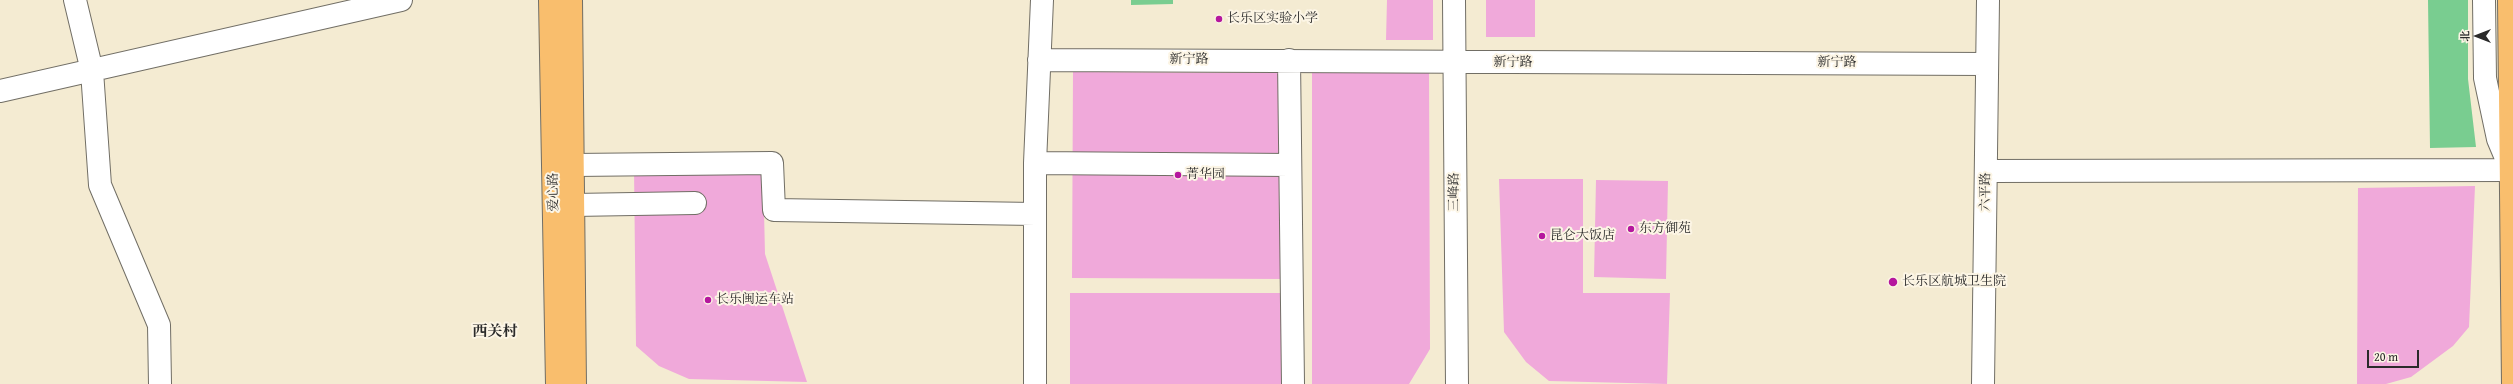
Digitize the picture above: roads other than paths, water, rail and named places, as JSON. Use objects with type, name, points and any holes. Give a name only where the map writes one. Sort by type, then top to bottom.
[{"type":"main road","name":"爱心路","points":[[550,0],[557,384]]},
{"type":"main road","name":"爱心路","points":[[571,0],[575,384]]},
{"type":"main road","points":[[2509,0],[2513,384]]},
{"type":"street","points":[[75,0],[92,71],[100,184],[159,325],[160,384]]},
{"type":"street","points":[[0,91],[401,0]]},
{"type":"street","points":[[1035,384],[1035,163],[1042,0]]},
{"type":"street","name":"三峰路","points":[[1454,0],[1457,384]]},
{"type":"street","name":"六平路","points":[[1983,384],[1988,0]]},
{"type":"street","points":[[1986,171],[2511,170],[2498,139],[2485,78],[2484,0]]},
{"type":"street","name":"新宁路","points":[[1039,60],[1987,64]]},
{"type":"street","points":[[1289,60],[1293,384]]},
{"type":"street","points":[[573,165],[772,163],[774,210],[1035,214]]},
{"type":"street","points":[[1035,163],[1290,165]]},
{"type":"street","points":[[573,205],[694,203]]},
{"type":"place","name":"长乐区实验小学","points":[[1219,19]]},
{"type":"place","name":"菁华园","points":[[1178,175]]},
{"type":"place","name":"东方御苑","points":[[1631,229]]},
{"type":"place","name":"昆仑大饭店","points":[[1542,236]]},
{"type":"place","name":"长乐区航城卫生院","points":[[1893,282]]},
{"type":"place","name":"长乐闽运车站","points":[[708,300]]},
{"type":"district","name":"西关村","points":[[495,332]]}]
